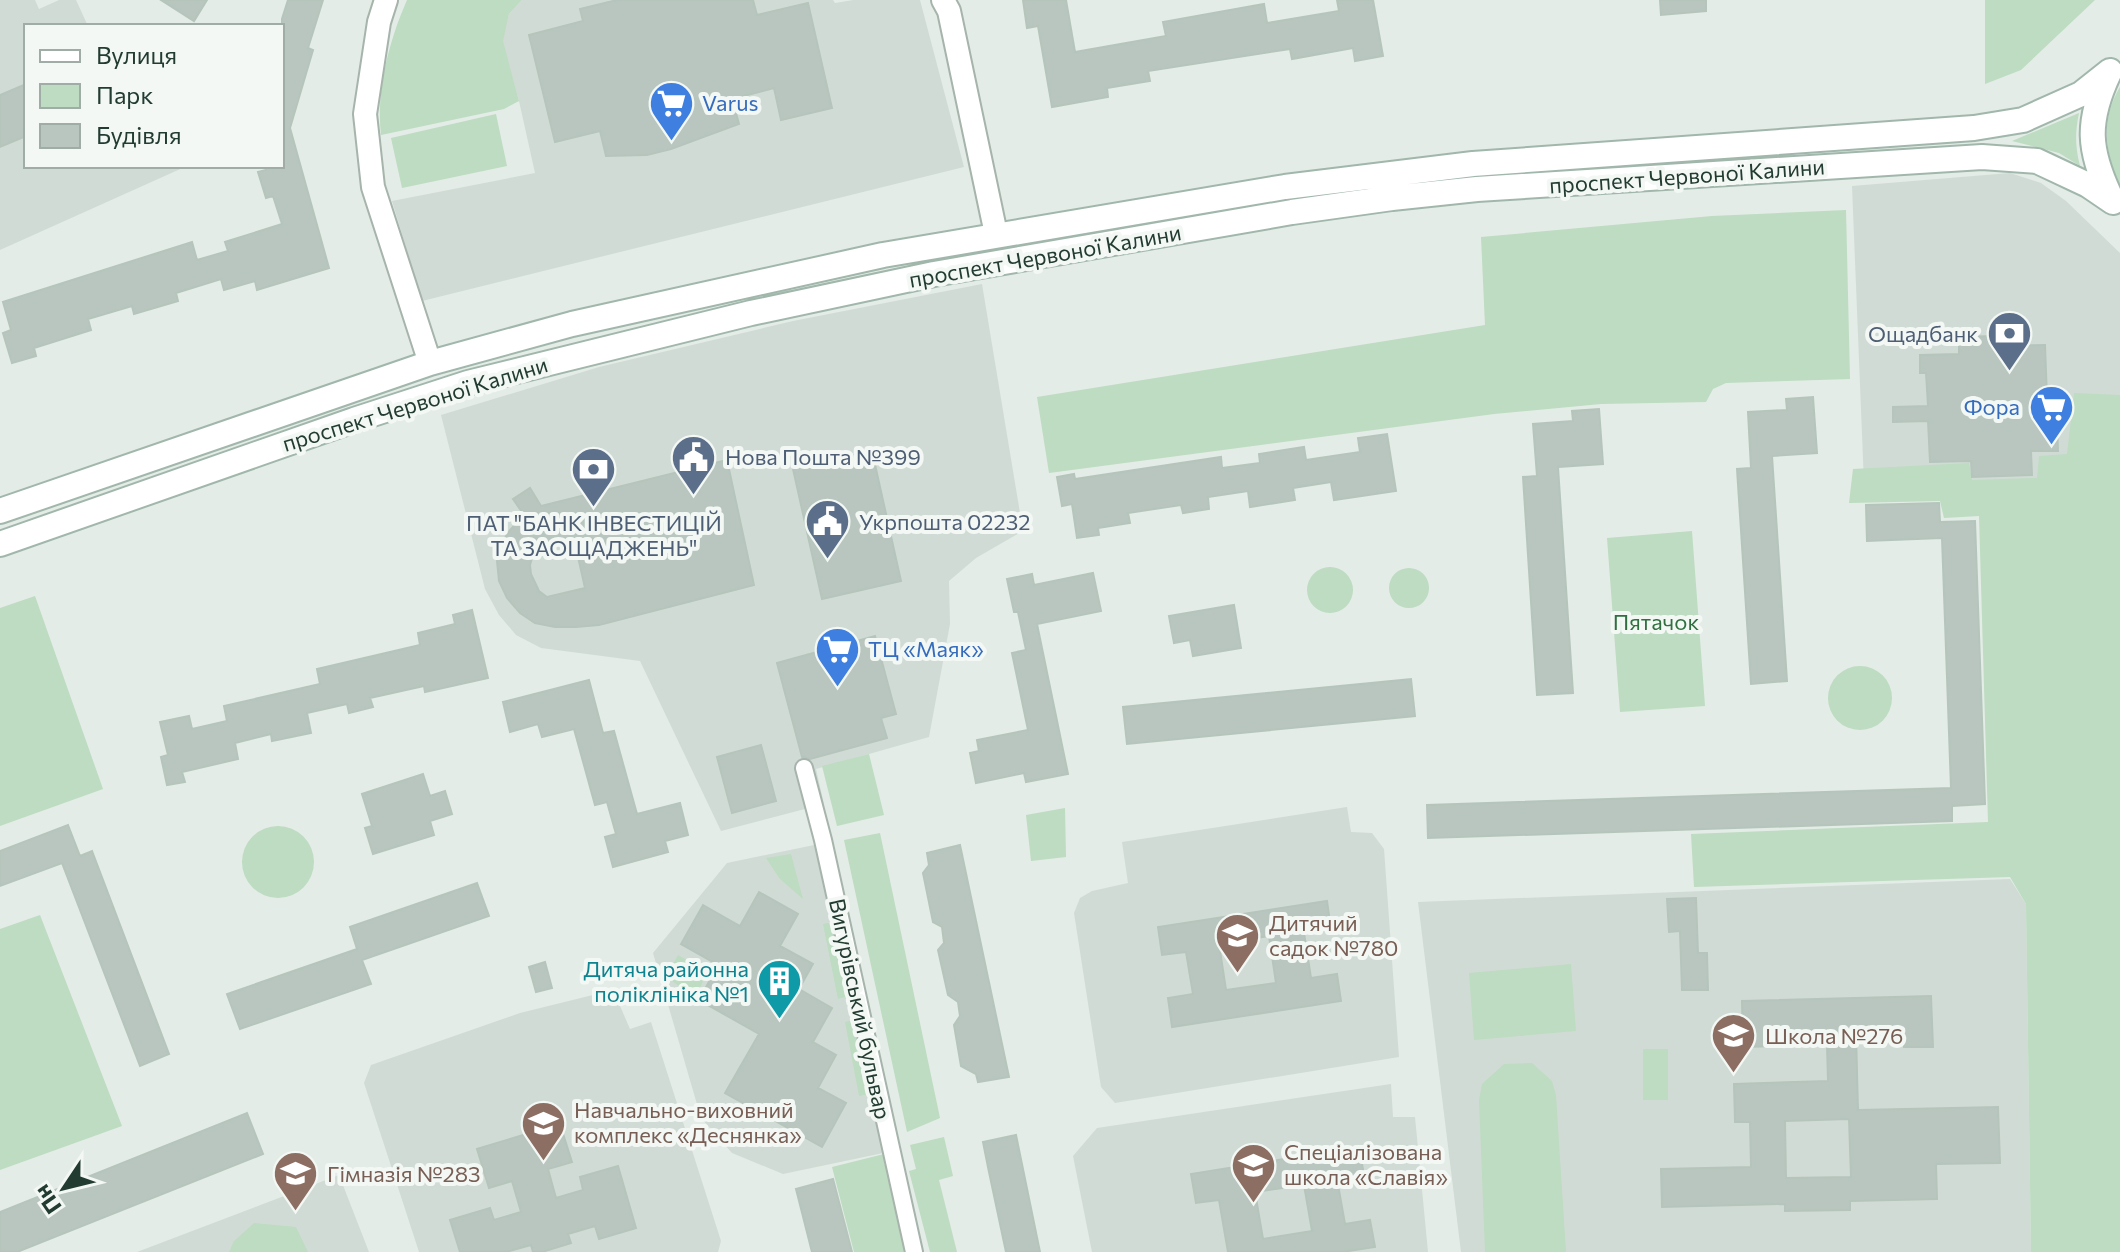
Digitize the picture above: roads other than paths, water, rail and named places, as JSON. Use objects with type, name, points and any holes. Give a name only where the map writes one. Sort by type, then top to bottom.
[{"type":"main road","name":"проспект Червоної Калини","points":[[0,511],[430,363],[572,324],[883,255],[1285,187],[1473,164],[1974,128],[2023,120],[2081,94],[2115,67]]},
{"type":"main road","points":[[2115,67],[2100,93],[2092,130],[2096,168],[2117,206]]},
{"type":"main road","name":"проспект Червоної Калини","points":[[0,544],[354,420],[468,383],[584,353],[934,274],[1292,212],[1477,189],[1982,157],[2037,161],[2088,185],[2117,206]]},
{"type":"street","name":"проспект Червоної Калини","points":[[386,0],[379,22],[365,114],[373,187],[430,363]]},
{"type":"street","name":"проспект Червоної Калини","points":[[943,0],[949,11],[996,234]]},
{"type":"street","name":"Вигурівський бульвар","points":[[804,768],[914,1252]]},
{"type":"place","name":"Varus","points":[[671,142]]},
{"type":"place","name":"Ощадбанк","points":[[2009,373]]},
{"type":"place","name":"Фора","points":[[2051,446]]},
{"type":"place","name":"Нова Пошта №399","points":[[694,496]]},
{"type":"place","name":"ПАТ \"БАНК ІНВЕСТИЦІЙ ТА ЗАОЩАДЖЕНЬ\"","points":[[594,509]]},
{"type":"place","name":"Укрпошта 02232","points":[[828,561]]},
{"type":"place","name":"ТЦ «Маяк»","points":[[837,688]]},
{"type":"place","name":"Дитячий садок №780","points":[[1238,975]]},
{"type":"place","name":"Дитяча районна поліклініка №1","points":[[780,1021]]},
{"type":"place","name":"Школа №276","points":[[1734,1075]]},
{"type":"place","name":"Навчально-виховний комплекс «Деснянка»","points":[[543,1162]]},
{"type":"place","name":"Спеціалізована школа «Славія»","points":[[1253,1204]]},
{"type":"place","name":"Гімназія №283","points":[[296,1213]]},
{"type":"park label","name":"Пятачок","points":[[1656,622]]}]
